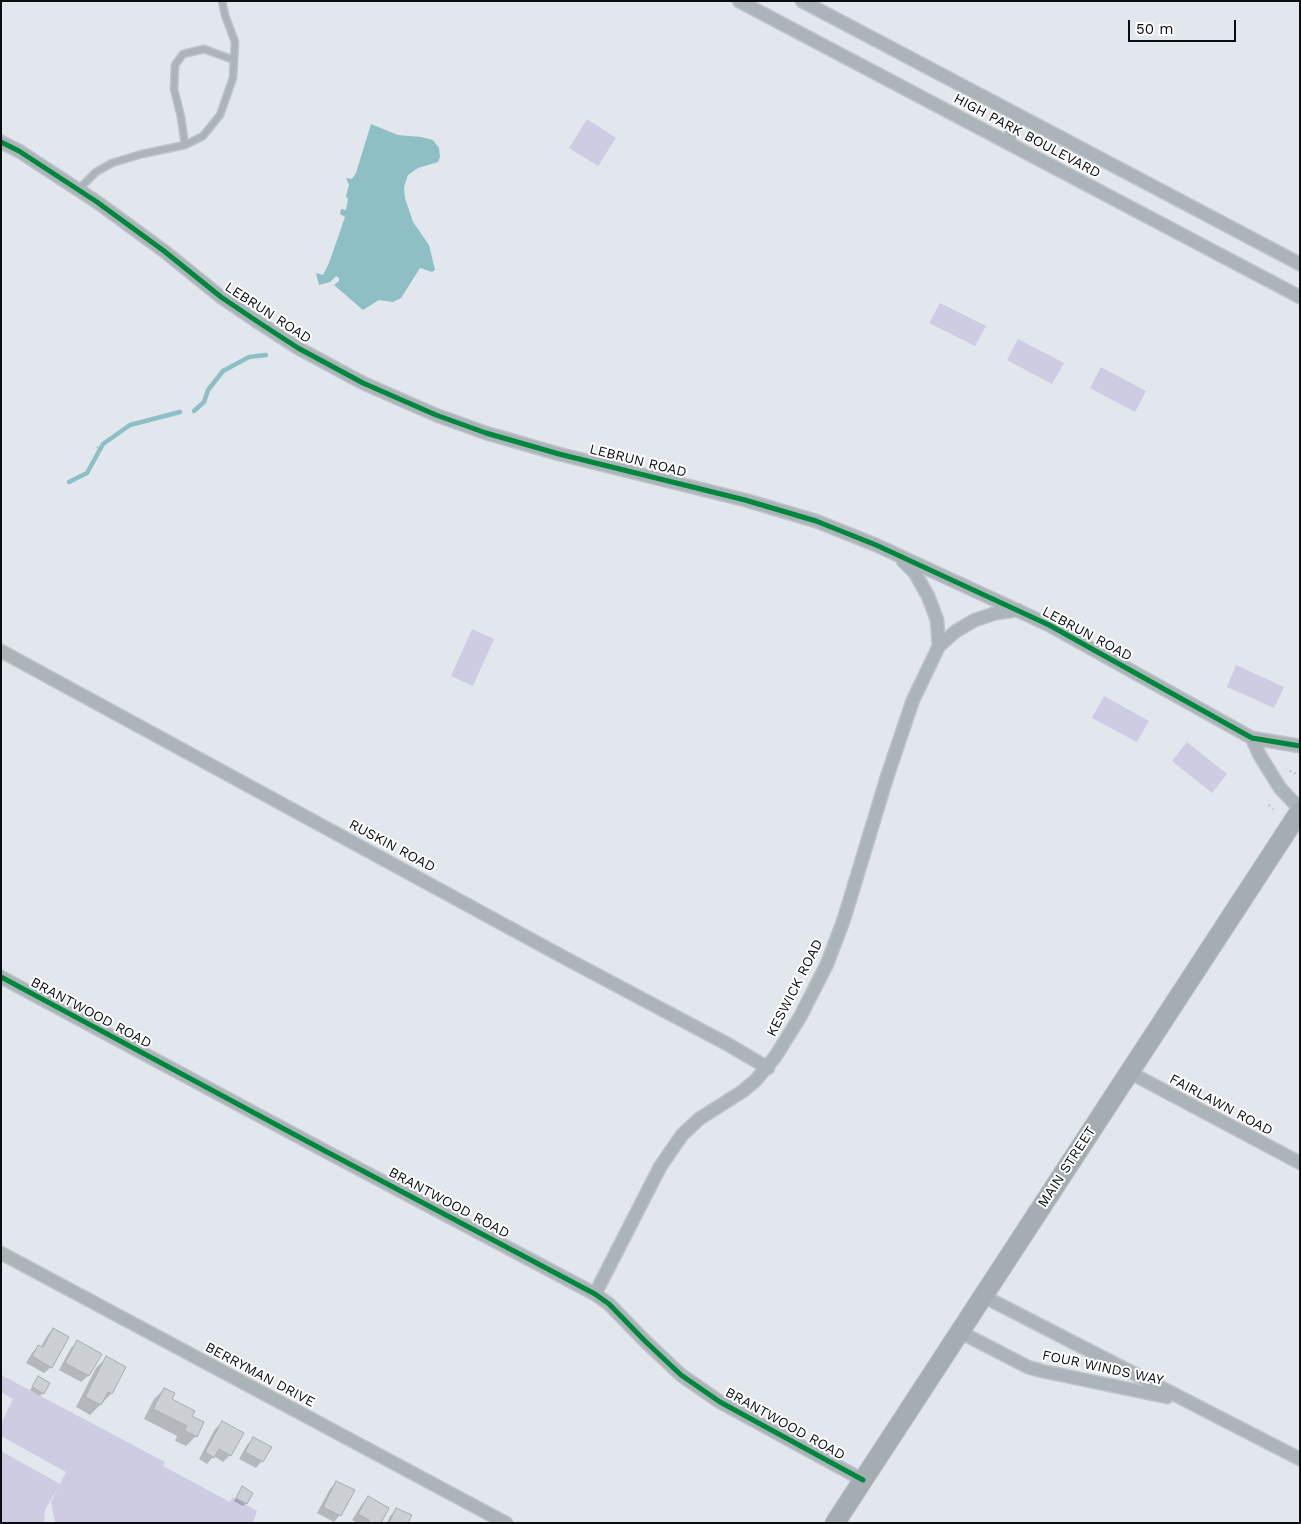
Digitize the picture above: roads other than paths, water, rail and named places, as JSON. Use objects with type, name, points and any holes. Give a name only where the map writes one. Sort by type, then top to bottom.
[{"type":"main road","name":"MAIN STREET","points":[[836,1523],[1300,810]]},
{"type":"street","name":"HIGH PARK BOULEVARD","points":[[739,1],[1300,297]]},
{"type":"street","name":"HIGH PARK BOULEVARD","points":[[802,1],[1300,264]]},
{"type":"street","points":[[1007,142],[1020,116]]},
{"type":"street","name":"LEBRUN ROAD","points":[[1,142],[19,151],[78,190],[164,251],[215,292],[258,322],[328,364],[397,398],[436,415],[486,433],[559,454],[702,488],[824,524],[1018,610],[1131,670],[1252,738],[1300,746]]},
{"type":"street","points":[[897,555],[915,573],[928,596],[936,620],[939,646]]},
{"type":"street","name":"KESWICK ROAD","points":[[595,1294],[660,1167],[682,1135],[699,1119],[743,1091],[768,1068],[800,1017],[826,964],[844,919],[884,786],[913,700],[939,646],[956,631],[975,620],[996,613],[1018,610]]},
{"type":"street","name":"RUSKIN ROAD","points":[[1,651],[565,958],[729,1045],[768,1068]]},
{"type":"street","points":[[1252,738],[1259,754],[1280,788],[1300,810]]},
{"type":"street","name":"BRANTWOOD ROAD","points":[[1,977],[595,1294],[609,1304],[681,1375],[720,1402],[864,1480]]},
{"type":"street","name":"FAIRLAWN ROAD","points":[[1129,1072],[1300,1163]]},
{"type":"street","name":"BERRYMAN DRIVE","points":[[1,1253],[506,1523]]},
{"type":"street","name":"FOUR WINDS WAY","points":[[983,1296],[1300,1459]]},
{"type":"street","name":"FOUR WINDS WAY","points":[[960,1332],[1028,1367],[1189,1402]]},
{"type":"lane","points":[[78,190],[96,172],[112,163],[142,154],[185,145],[203,136],[220,115],[233,78],[235,42],[222,1]]},
{"type":"lane","points":[[185,145],[174,89],[175,65],[183,54],[204,49],[234,60]]},
{"type":"waterway","points":[[194,411],[204,402],[208,390],[223,371],[249,357],[266,355]]},
{"type":"waterway","points":[[69,482],[87,473],[103,444],[130,425],[180,412]]}]
